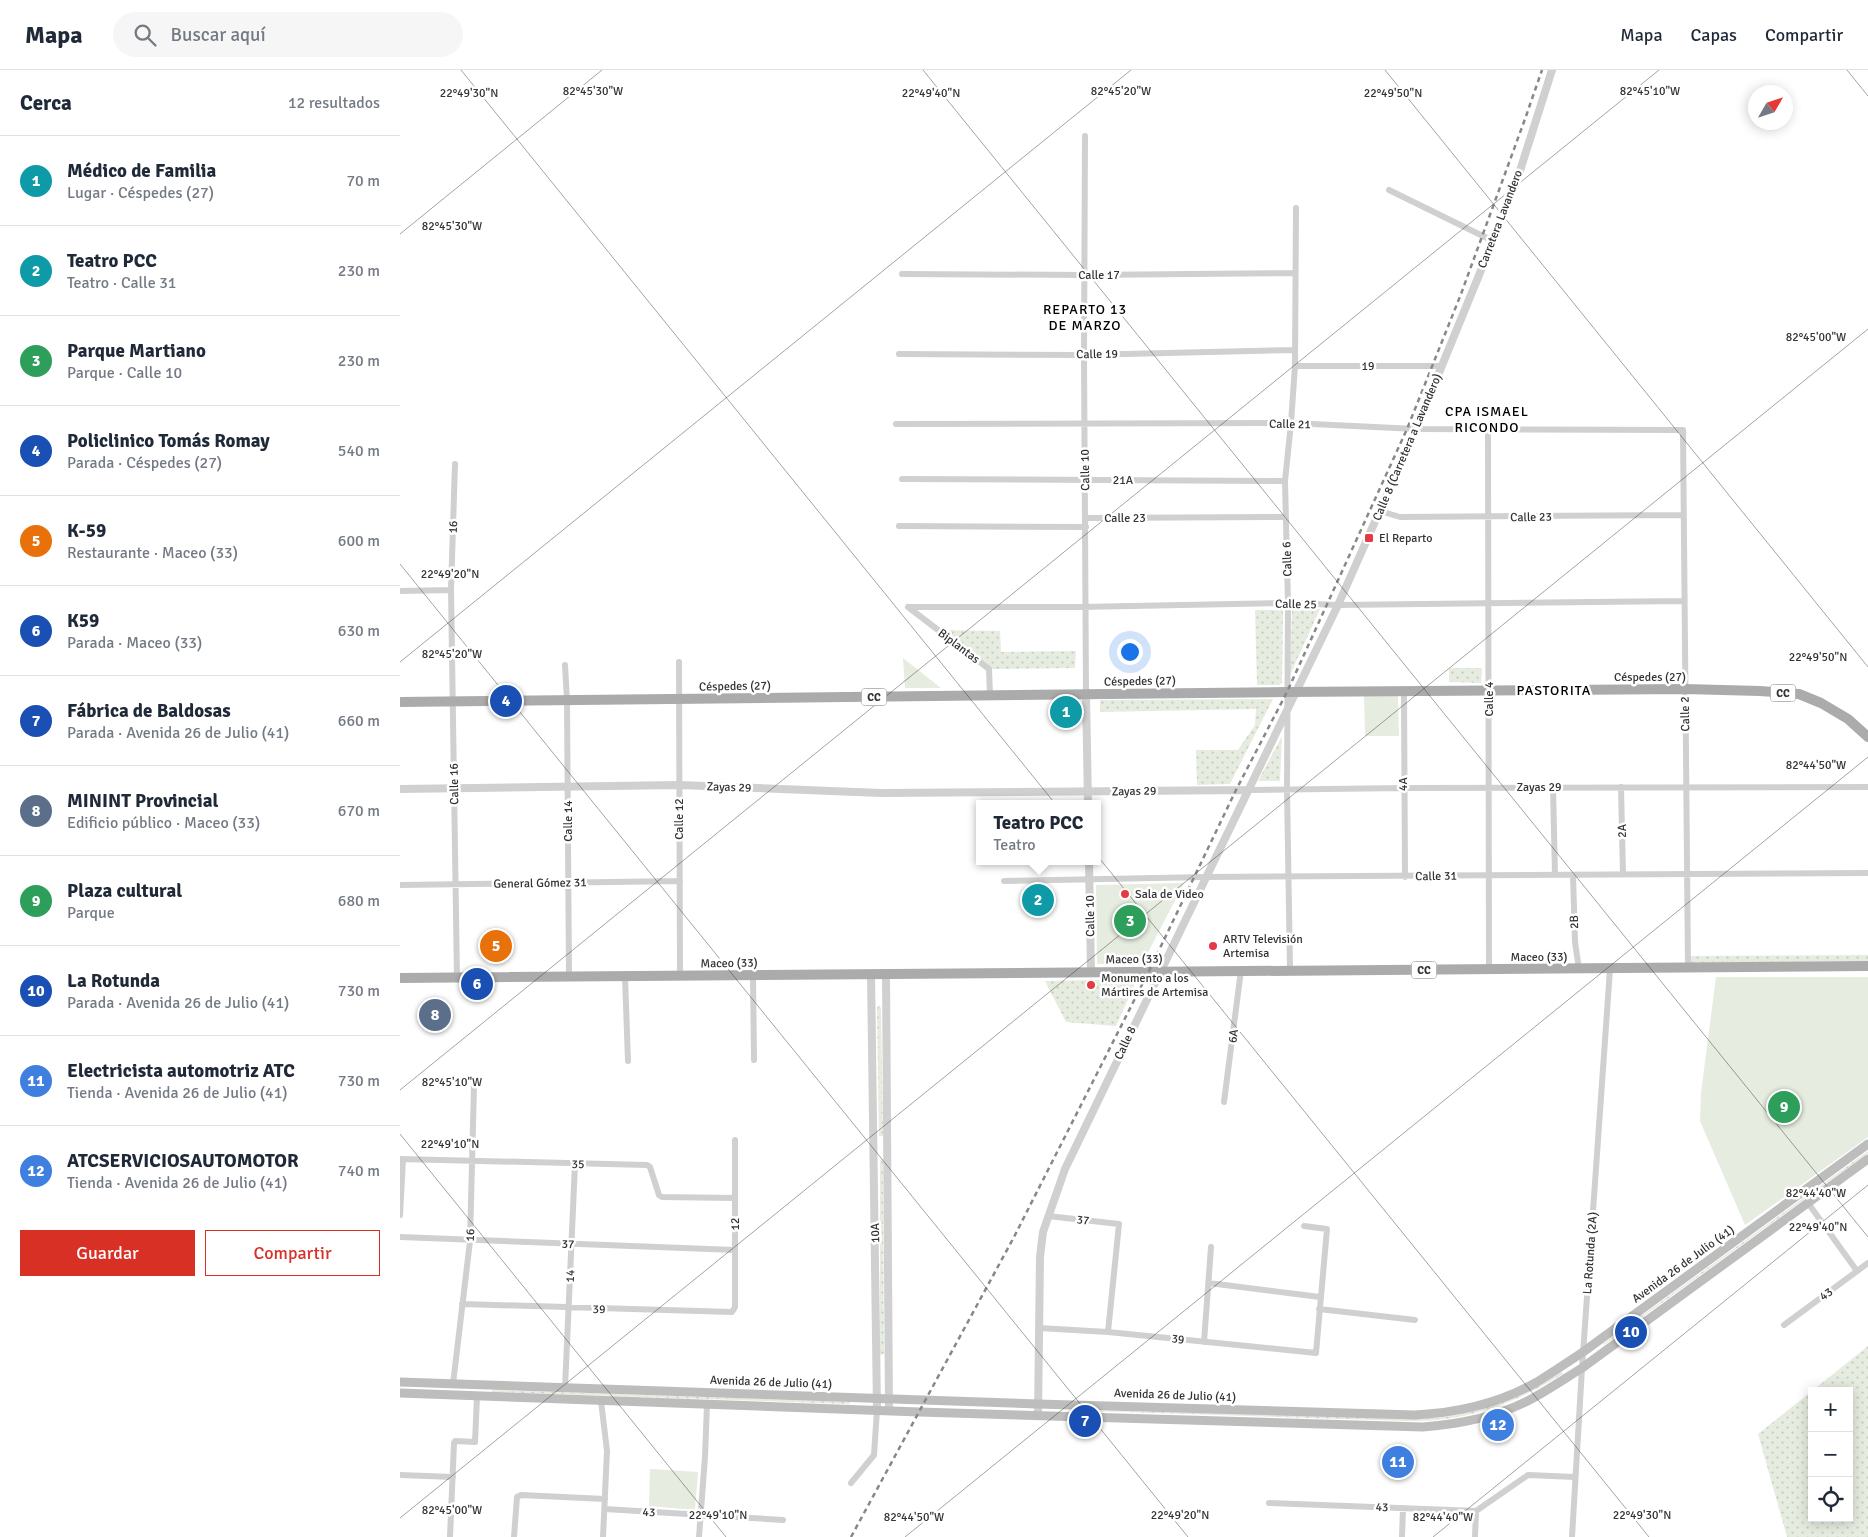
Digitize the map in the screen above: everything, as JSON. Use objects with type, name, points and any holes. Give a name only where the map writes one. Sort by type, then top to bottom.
[{"type":"main road","name":"Céspedes (27)","points":[[400,702],[1685,689],[1799,694],[1821,703],[1848,719],[1868,737]]},
{"type":"main road","name":"Maceo (33)","points":[[400,978],[457,979],[1242,970],[1688,969],[1868,966]]},
{"type":"main road","name":"Avenida 26 de Julio (41)","points":[[400,1382],[1038,1404],[1415,1415],[1445,1414],[1506,1397],[1536,1382],[1583,1352],[1868,1144]]},
{"type":"main road","name":"Avenida 26 de Julio (41)","points":[[400,1393],[1038,1416],[1423,1427],[1450,1424],[1485,1417],[1512,1408],[1534,1398],[1582,1368],[1868,1159]]},
{"type":"main road","points":[[477,1396],[478,1385]]},
{"type":"street","name":"Carretera Lavandero","points":[[1441,366],[1518,177],[1552,70]]},
{"type":"street","name":"Calle 10","points":[[1084,136],[1084,423],[1088,800]]},
{"type":"street","points":[[1389,190],[1492,241]]},
{"type":"street","name":"Calle 6","points":[[1291,692],[1285,481],[1295,366],[1296,208]]},
{"type":"street","name":"Calle 17","points":[[902,274],[1295,273]]},
{"type":"street","name":"Calle 19","points":[[899,354],[1084,355],[1295,350]]},
{"type":"street","name":"19","points":[[1295,366],[1441,366]]},
{"type":"street","name":"Calle 8 (Carretera a Lavandero)","points":[[1291,692],[1338,605],[1416,429],[1441,366]]},
{"type":"street","name":"Calle 21","points":[[896,424],[1291,423],[1416,429],[1683,430]]},
{"type":"street","name":"Calle 4","points":[[1488,429],[1489,970]]},
{"type":"street","name":"Calle 2","points":[[1683,430],[1688,969]]},
{"type":"street","name":"16","points":[[451,590],[455,464]]},
{"type":"street","name":"21A","points":[[902,479],[1285,481]]},
{"type":"street","name":"Calle 23","points":[[1380,511],[1400,517],[1684,515]]},
{"type":"street","name":"Calle 23","points":[[1086,518],[1285,517]]},
{"type":"street","name":"Calle 23","points":[[899,526],[1086,527]]},
{"type":"street","points":[[400,590],[451,590]]},
{"type":"street","name":"Calle 16","points":[[451,590],[457,979]]},
{"type":"street","name":"Calle 25","points":[[908,607],[1684,601]]},
{"type":"street","name":"Biplantas","points":[[908,607],[989,669],[990,695]]},
{"type":"street","name":"Calle 12","points":[[678,662],[680,976]]},
{"type":"street","name":"Calle 14","points":[[565,665],[567,700],[569,977]]},
{"type":"street","name":"4A","points":[[1404,691],[1404,877]]},
{"type":"street","name":"Calle 8","points":[[1038,1416],[1040,1257],[1043,1232],[1048,1216],[1065,1169],[1247,790],[1288,709],[1291,692]]},
{"type":"street","points":[[1288,709],[1287,790],[1290,877],[1290,970]]},
{"type":"street","name":"Zayas 29","points":[[400,789],[679,785],[881,793],[1553,787],[1868,787]]},
{"type":"street","points":[[1553,787],[1555,875]]},
{"type":"street","name":"2A","points":[[1621,787],[1623,875]]},
{"type":"street","name":"Calle 10","points":[[1089,865],[1091,972]]},
{"type":"street","name":"Calle 31","points":[[1004,881],[1206,877],[1868,873]]},
{"type":"street","name":"2B","points":[[1573,875],[1575,942],[1579,969]]},
{"type":"street","name":"General Gómez 31","points":[[400,885],[680,881]]},
{"type":"street","name":"La Rotunda (2A)","points":[[1572,1537],[1610,969]]},
{"type":"street","name":"6A","points":[[1224,1102],[1242,970]]},
{"type":"street","name":"10A","points":[[851,1483],[874,1455],[877,1410],[871,974]]},
{"type":"street","name":"10A","points":[[886,974],[889,1411]]},
{"type":"street","points":[[753,975],[754,1060]]},
{"type":"street","points":[[624,977],[628,1062]]},
{"type":"street","name":"16","points":[[453,1384],[470,1241],[474,1086]]},
{"type":"street","name":"12","points":[[734,1309],[735,1140]]},
{"type":"street","points":[[873,1146],[887,1145]]},
{"type":"street","points":[[400,1215],[402,1159]]},
{"type":"street","name":"35","points":[[402,1159],[647,1166],[650,1167],[659,1195],[662,1197],[735,1198]]},
{"type":"street","name":"14","points":[[565,1388],[575,1164]]},
{"type":"street","points":[[1808,1203],[1857,1271]]},
{"type":"street","name":"37","points":[[1048,1216],[1118,1224],[1108,1332]]},
{"type":"street","points":[[1304,1226],[1327,1229],[1319,1310],[1415,1320]]},
{"type":"street","name":"37","points":[[400,1237],[735,1250]]},
{"type":"street","points":[[1204,1342],[1211,1247]]},
{"type":"street","name":"43","points":[[1784,1326],[1868,1263]]},
{"type":"street","points":[[1209,1283],[1320,1297]]},
{"type":"street","name":"39","points":[[462,1304],[732,1312],[734,1309]]},
{"type":"street","name":"39","points":[[1039,1328],[1108,1332],[1316,1354],[1319,1310]]},
{"type":"street","points":[[450,1537],[455,1441],[475,1442],[477,1396]]},
{"type":"street","points":[[602,1400],[607,1451],[603,1537]]},
{"type":"street","points":[[699,1537],[707,1404]]},
{"type":"street","points":[[400,1475],[453,1477]]},
{"type":"street","points":[[1475,1537],[1476,1511],[1528,1475],[1575,1477]]},
{"type":"street","points":[[514,1537],[517,1497],[521,1495],[605,1499]]},
{"type":"street","name":"43","points":[[1269,1503],[1476,1511]]},
{"type":"street","points":[[1402,1537],[1403,1508]]},
{"type":"street","name":"43","points":[[605,1510],[783,1520]]},
{"type":"shaded area","points":[[1320,609],[1290,675],[1292,610]]},
{"type":"shaded area","points":[[1255,610],[1283,610],[1282,683],[1279,685],[1257,685]]},
{"type":"shaded area","points":[[941,630],[1000,631],[1001,652],[1076,651],[1075,668],[991,669]]},
{"type":"shaded area","points":[[903,658],[941,688],[905,688]]},
{"type":"shaded area","points":[[1449,668],[1482,668],[1481,683],[1449,682]]},
{"type":"shaded area","points":[[1364,696],[1398,696],[1399,736],[1365,736]]},
{"type":"shaded area","points":[[1273,699],[1230,784],[1197,785],[1196,750],[1238,750],[1255,725],[1256,709],[1100,712],[1100,700]]},
{"type":"shaded area","points":[[1282,736],[1280,781],[1258,781]]},
{"type":"shaded area","points":[[1184,883],[1142,964],[1097,964],[1096,885]]},
{"type":"shaded area","points":[[1868,955],[1868,961],[1690,963],[1690,956]]},
{"type":"shaded area","points":[[1716,977],[1868,977],[1868,1137],[1745,1225],[1700,1121],[1701,1093]]},
{"type":"shaded area","points":[[1137,979],[1116,1026],[1066,1022],[1045,981]]},
{"type":"shaded area","points":[[879,1005],[881,1008],[883,1136],[879,1136],[877,1008]]},
{"type":"shaded area","points":[[1868,1151],[1868,1153],[1603,1344]]},
{"type":"shaded area","points":[[883,1159],[884,1354],[880,1355],[880,1160]]},
{"type":"shaded area","points":[[1868,1346],[1868,1537],[1787,1537],[1758,1434],[1808,1394],[1808,1522],[1853,1522],[1853,1387],[1817,1387]]},
{"type":"shaded area","points":[[1561,1372],[1563,1374],[1544,1385],[1489,1409],[1450,1418],[1429,1420],[1407,1421],[1062,1410],[1438,1418],[1471,1412],[1502,1402]]},
{"type":"shaded area","points":[[493,1390],[850,1402],[850,1404],[492,1392]]},
{"type":"shaded area","points":[[650,1469],[698,1472],[695,1510],[649,1506]]},
{"type":"railway","points":[[851,1537],[1014,1237],[1149,971],[1236,790],[1287,692],[1407,429],[1461,294],[1542,70]]},
{"type":"place","name":"El Reparto","points":[[1369,538]]},
{"type":"place","name":"Policlinico Tomás Romay","points":[[506,701]]},
{"type":"place","name":"Médico de Familia","points":[[1066,712]]},
{"type":"place","name":"Sala de Video","points":[[1125,894]]},
{"type":"place","name":"Teatro PCC","points":[[1038,900]]},
{"type":"place","name":"Parque Martiano","points":[[1130,921]]},
{"type":"place","name":"K-59","points":[[496,946]]},
{"type":"place","name":"ARTV Televisión Artemisa","points":[[1213,946]]},
{"type":"place","name":"K59","points":[[477,984]]},
{"type":"place","name":"Monumento a los Mártires de Artemisa","points":[[1091,985]]},
{"type":"place","name":"MININT Provincial","points":[[435,1015]]},
{"type":"place","name":"Plaza cultural","points":[[1784,1107]]},
{"type":"place","name":"La Rotunda","points":[[1631,1332]]},
{"type":"place","name":"Fábrica de Baldosas","points":[[1085,1421]]},
{"type":"place","name":"ATCSERVICIOSAUTOMOTOR","points":[[1498,1425]]},
{"type":"place","name":"Electricista automotriz ATC","points":[[1398,1462]]},
{"type":"district","name":"REPARTO 13 DE MARZO","points":[[1085,318]]},
{"type":"district","name":"CPA ISMAEL RICONDO","points":[[1487,420]]},
{"type":"district","name":"PASTORITA","points":[[1554,690]]}]
